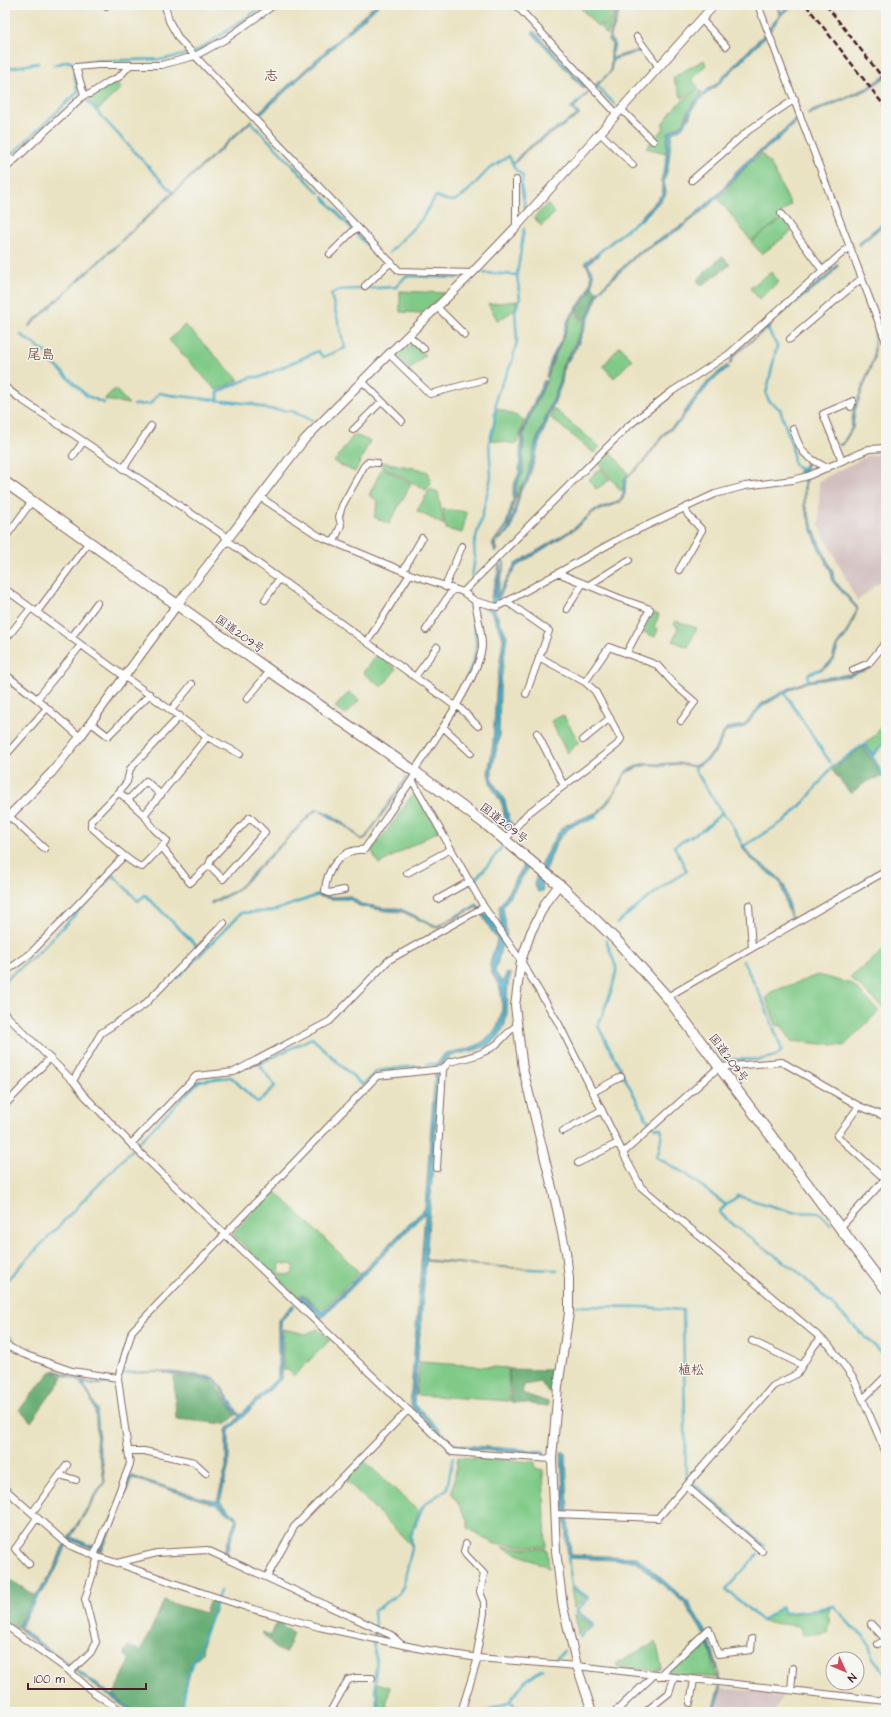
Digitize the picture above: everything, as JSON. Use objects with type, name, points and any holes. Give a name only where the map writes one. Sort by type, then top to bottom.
[{"type":"highway","name":"国道209号","points":[[5,482],[505,840],[559,885],[617,941],[667,997],[886,1289]]},
{"type":"street","points":[[165,5],[169,21],[179,39],[399,271],[472,273]]},
{"type":"street","points":[[84,96],[76,67],[98,65],[161,65],[195,56],[226,39],[274,5]]},
{"type":"street","points":[[516,5],[619,111],[653,141]]},
{"type":"street","points":[[45,849],[7,818],[52,772],[80,737],[177,605],[304,440],[388,354],[472,273],[516,227],[714,5]]},
{"type":"street","points":[[758,5],[795,99],[886,342]]},
{"type":"street","points":[[701,19],[726,46]]},
{"type":"street","points":[[637,37],[659,67]]},
{"type":"street","points":[[5,169],[84,96],[119,77],[130,65]]},
{"type":"street","points":[[692,180],[749,130],[795,99]]},
{"type":"street","points":[[600,133],[633,165]]},
{"type":"street","points":[[5,153],[13,161]]},
{"type":"street","points":[[516,180],[516,227]]},
{"type":"street","points":[[781,214],[823,271]]},
{"type":"street","points":[[330,254],[357,227]]},
{"type":"street","points":[[463,592],[626,426],[671,392],[728,355],[850,246]]},
{"type":"street","points":[[365,286],[391,262]]},
{"type":"street","points":[[790,339],[862,278]]},
{"type":"street","points":[[437,307],[465,336]]},
{"type":"street","points":[[408,335],[424,349]]},
{"type":"street","points":[[388,354],[430,394],[483,380]]},
{"type":"street","points":[[362,380],[402,421]]},
{"type":"street","points":[[5,387],[83,442],[227,539],[279,579],[456,705],[478,726]]},
{"type":"street","points":[[353,430],[382,400]]},
{"type":"street","points":[[842,461],[823,414],[853,401],[851,407]]},
{"type":"street","points":[[123,469],[151,426]]},
{"type":"street","points":[[793,430],[800,449],[812,460],[827,468]]},
{"type":"street","points":[[73,456],[83,442]]},
{"type":"street","points":[[260,497],[319,536],[410,574],[463,592],[475,601],[497,606],[624,536],[715,494],[745,486],[793,480],[827,468],[869,449],[886,448]]},
{"type":"street","points":[[334,542],[341,525],[339,517],[342,506],[364,466],[368,462],[377,463]]},
{"type":"street","points":[[5,538],[32,501]]},
{"type":"street","points":[[678,570],[702,530],[688,514],[685,508]]},
{"type":"street","points":[[403,571],[422,538]]},
{"type":"street","points":[[37,612],[89,542]]},
{"type":"street","points":[[446,587],[462,546]]},
{"type":"street","points":[[567,609],[586,584],[629,560]]},
{"type":"street","points":[[558,573],[619,598],[650,608],[626,654]]},
{"type":"street","points":[[367,642],[410,574]]},
{"type":"street","points":[[265,600],[279,579]]},
{"type":"street","points":[[5,589],[207,737],[240,754]]},
{"type":"street","points":[[426,630],[453,589]]},
{"type":"street","points":[[344,890],[329,893],[325,890],[330,870],[337,861],[349,851],[357,849],[364,850],[414,775],[456,705],[478,664],[482,646],[475,601]]},
{"type":"street","points":[[506,601],[549,631],[526,694]]},
{"type":"street","points":[[71,638],[97,603]]},
{"type":"street","points":[[9,635],[31,608]]},
{"type":"street","points":[[852,670],[869,663],[886,642]]},
{"type":"street","points":[[38,699],[81,645]]},
{"type":"street","points":[[415,677],[438,647]]},
{"type":"street","points":[[585,682],[609,648],[657,665],[675,685],[695,702],[681,721]]},
{"type":"street","points":[[505,840],[527,814],[617,745],[621,739],[595,692],[585,682],[539,657]]},
{"type":"street","points":[[247,699],[270,671]]},
{"type":"street","points":[[5,674],[38,699],[80,737]]},
{"type":"street","points":[[171,710],[192,684]]},
{"type":"street","points":[[90,722],[108,736],[150,694]]},
{"type":"street","points":[[5,756],[47,708]]},
{"type":"street","points":[[119,792],[167,841],[142,867],[138,867],[91,827],[91,821],[127,782],[130,769],[180,716]]},
{"type":"street","points":[[583,740],[610,718]]},
{"type":"street","points":[[443,727],[471,753]]},
{"type":"street","points":[[537,733],[564,786]]},
{"type":"street","points":[[144,816],[207,737]]},
{"type":"street","points":[[414,775],[484,907],[521,961],[559,1024],[641,1187],[829,1345],[843,1361],[854,1379],[886,1453]]},
{"type":"street","points":[[128,800],[146,781],[161,795]]},
{"type":"street","points":[[162,846],[190,883],[209,865],[211,859],[250,818],[264,832],[223,879],[209,865]]},
{"type":"street","points":[[407,873],[452,849]]},
{"type":"street","points":[[5,972],[30,954],[124,856]]},
{"type":"street","points":[[667,997],[886,871]]},
{"type":"street","points":[[438,899],[470,881]]},
{"type":"street","points":[[559,885],[546,902],[531,932],[521,961],[515,1006],[516,1026],[523,1069],[555,1200],[566,1252],[569,1278],[569,1313],[558,1387],[552,1459],[554,1514],[556,1551],[563,1607],[577,1666],[592,1712]]},
{"type":"street","points":[[749,905],[752,948]]},
{"type":"street","points":[[131,1144],[196,1076],[234,1072],[330,1021],[389,960],[484,907]]},
{"type":"street","points":[[73,1081],[101,1033],[144,1005],[224,922]]},
{"type":"street","points":[[5,1014],[73,1081],[83,1094],[131,1144],[452,1452],[552,1459]]},
{"type":"street","points":[[437,1168],[443,1069],[448,1062],[484,1053],[498,1043],[507,1032],[516,1026]]},
{"type":"street","points":[[5,1105],[50,1058]]},
{"type":"street","points":[[623,1153],[720,1067],[782,1062],[859,1106],[886,1117]]},
{"type":"street","points":[[70,1672],[91,1652],[96,1642],[85,1599],[96,1556],[130,1464],[118,1378],[132,1331],[377,1076],[443,1069]]},
{"type":"street","points":[[593,1092],[621,1077]]},
{"type":"street","points":[[840,1228],[885,1179],[837,1136],[859,1106]]},
{"type":"street","points":[[563,1131],[602,1110]]},
{"type":"street","points":[[578,1163],[618,1143]]},
{"type":"street","points":[[554,1514],[658,1518],[773,1386],[796,1374],[821,1338]]},
{"type":"street","points":[[752,1341],[802,1365]]},
{"type":"street","points":[[5,1345],[23,1354],[72,1371],[118,1378]]},
{"type":"street","points":[[863,1399],[886,1376]]},
{"type":"street","points":[[266,1577],[294,1527],[408,1410]]},
{"type":"street","points":[[128,1451],[144,1451],[194,1462],[206,1473]]},
{"type":"street","points":[[29,1564],[14,1549],[67,1464]]},
{"type":"street","points":[[60,1475],[76,1480]]},
{"type":"street","points":[[686,1486],[762,1550]]},
{"type":"street","points":[[5,1489],[67,1544],[96,1556],[117,1562],[182,1586],[249,1608],[319,1627],[477,1658],[577,1666],[886,1701]]},
{"type":"street","points":[[461,1712],[477,1658],[484,1614],[484,1602],[480,1592],[484,1574],[466,1555],[464,1551],[466,1544]]},
{"type":"street","points":[[117,1562],[157,1554],[207,1550],[391,1635],[401,1644]]},
{"type":"street","points":[[871,1624],[886,1640],[878,1644]]},
{"type":"street","points":[[5,1625],[70,1672],[93,1692],[123,1712]]},
{"type":"street","points":[[614,1712],[709,1630],[718,1654],[751,1650],[752,1639]]},
{"type":"street","points":[[791,1690],[793,1668]]},
{"type":"street","points":[[330,1712],[348,1680],[356,1678],[372,1678]]},
{"type":"street","points":[[645,1712],[669,1693],[674,1678]]},
{"type":"street","points":[[690,1703],[694,1680]]},
{"type":"shaded area","points":[[886,454],[886,586],[881,581],[857,601],[819,525],[819,481],[867,456]]},
{"type":"shaded area","points":[[722,1688],[783,1695],[774,1712],[717,1712]]},
{"type":"green space","points":[[578,5],[618,5],[617,8],[598,27]]},
{"type":"green space","points":[[616,12],[607,35],[600,27]]},
{"type":"green space","points":[[704,60],[706,65],[692,79],[699,88],[697,90],[702,92],[688,110],[684,122],[668,133],[666,153],[646,148],[664,128],[662,124],[676,106],[696,90],[682,98],[673,79],[682,72]]},
{"type":"green space","points":[[116,82],[121,88],[98,110],[87,100]]},
{"type":"green space","points":[[762,154],[771,165],[791,205],[781,213],[792,231],[762,254],[751,242],[779,221],[751,241],[718,198],[744,169]]},
{"type":"green space","points":[[547,204],[555,213],[541,226],[534,217]]},
{"type":"green space","points":[[722,256],[730,265],[701,286],[697,280]]},
{"type":"green space","points":[[771,272],[779,282],[759,299],[750,288]]},
{"type":"green space","points":[[592,287],[597,291],[585,322],[576,312]]},
{"type":"green space","points":[[400,291],[445,293],[422,313],[400,312]]},
{"type":"green space","points":[[518,301],[514,310],[498,321],[488,304]]},
{"type":"green space","points":[[575,313],[584,323],[562,366],[559,383],[535,444],[526,480],[520,487],[516,499],[516,486],[523,472],[524,433],[528,420],[547,381],[554,359]]},
{"type":"green space","points":[[185,325],[239,380],[216,390],[169,340]]},
{"type":"green space","points":[[411,344],[425,355],[410,370],[396,358]]},
{"type":"green space","points":[[620,346],[632,360],[614,378],[603,366]]},
{"type":"green space","points":[[115,389],[129,404],[105,400],[106,397]]},
{"type":"green space","points":[[497,408],[524,420],[517,444],[491,440]]},
{"type":"green space","points":[[554,409],[600,447],[594,453],[551,418]]},
{"type":"green space","points":[[354,435],[370,441],[355,472],[334,462]]},
{"type":"green space","points":[[608,449],[628,473],[621,491],[597,461]]},
{"type":"green space","points":[[382,462],[428,472],[431,484],[426,490],[381,466]]},
{"type":"green space","points":[[382,468],[411,484],[389,524],[374,517],[378,501],[369,495]]},
{"type":"green space","points":[[601,468],[610,480],[596,489],[589,479]]},
{"type":"green space","points":[[430,489],[438,492],[444,525],[417,511]]},
{"type":"green space","points":[[443,509],[467,512],[462,533],[446,529]]},
{"type":"green space","points":[[654,613],[659,615],[654,627],[658,629],[655,637],[641,631]]},
{"type":"green space","points":[[676,621],[697,628],[688,647],[673,641],[678,627],[674,624]]},
{"type":"green space","points":[[376,654],[396,669],[382,687],[363,673]]},
{"type":"green space","points":[[349,692],[359,700],[345,715],[335,707]]},
{"type":"green space","points":[[563,715],[579,742],[567,753],[551,721]]},
{"type":"green space","points":[[886,721],[886,740],[873,754],[864,743],[870,740]]},
{"type":"green space","points":[[863,746],[883,777],[866,782],[851,794],[832,770]]},
{"type":"green space","points":[[415,791],[438,831],[379,864],[371,850],[392,824]]},
{"type":"green space","points":[[886,948],[886,1007],[884,1008],[850,978]]},
{"type":"green space","points":[[818,975],[852,984],[879,1011],[844,1046],[791,1041],[782,1026],[776,1025],[766,998],[771,992]]},
{"type":"green space","points":[[274,1190],[359,1272],[322,1310],[302,1294],[297,1297],[232,1234]],"holes":[[[280,1263],[294,1265],[292,1275],[279,1274]]]},
{"type":"green space","points":[[283,1329],[306,1334],[318,1329],[330,1340],[294,1376],[288,1370],[283,1370]]},
{"type":"green space","points":[[5,1331],[22,1348],[21,1350],[5,1342]]},
{"type":"green space","points":[[420,1362],[508,1368],[509,1401],[416,1395]]},
{"type":"green space","points":[[509,1369],[553,1370],[550,1393],[540,1382],[524,1385],[522,1393],[548,1402],[548,1406],[511,1402]]},
{"type":"green space","points":[[51,1371],[63,1377],[31,1422],[19,1410]]},
{"type":"green space","points":[[174,1376],[212,1380],[236,1415],[226,1424],[176,1419]]},
{"type":"green space","points":[[458,1457],[535,1462],[535,1468],[543,1470],[546,1547],[495,1544],[468,1528],[468,1521],[452,1493]]},
{"type":"green space","points":[[364,1461],[419,1511],[410,1535],[411,1545],[346,1480]]},
{"type":"green space","points":[[502,1547],[547,1549],[549,1568]]},
{"type":"green space","points":[[9,1579],[36,1596],[16,1629],[5,1621],[5,1585]]},
{"type":"green space","points":[[571,1588],[586,1598],[574,1608]]},
{"type":"green space","points":[[210,1600],[215,1602],[215,1611],[205,1631],[202,1653],[192,1664],[183,1701],[177,1712],[132,1712],[112,1698],[130,1660],[124,1654],[128,1646],[141,1651],[164,1601],[205,1613]]},
{"type":"green space","points":[[780,1608],[785,1614],[805,1613],[830,1608],[828,1615],[830,1623],[827,1628],[828,1633],[803,1635],[799,1626],[763,1622]]},
{"type":"green space","points":[[575,1614],[590,1624],[578,1635]]},
{"type":"green space","points":[[277,1621],[293,1633],[286,1653],[278,1650],[262,1633],[263,1632],[271,1636]]},
{"type":"green space","points":[[705,1637],[717,1678],[665,1673]]},
{"type":"green space","points":[[656,1642],[662,1668],[657,1671],[618,1667],[616,1664]]},
{"type":"green space","points":[[377,1683],[390,1687],[386,1706],[396,1710],[396,1712],[388,1712],[379,1708]]},
{"type":"water","points":[[375,5],[379,5],[259,116],[257,114]]},
{"type":"water","points":[[620,5],[622,5],[610,38],[615,44],[612,58],[638,50],[642,50],[644,53],[637,52],[613,60],[611,72],[596,87],[595,85],[610,72],[612,44],[608,40]]},
{"type":"water","points":[[777,5],[779,5],[781,12],[791,5],[796,5],[783,13],[767,35],[693,108],[689,119],[682,128],[672,133],[668,168],[664,181],[666,192],[665,196],[641,221],[639,219],[663,193],[661,180],[665,166],[668,133],[681,126],[693,104],[706,90],[716,84],[765,33],[779,16]]},
{"type":"water","points":[[534,31],[586,87],[584,89],[532,33]]},
{"type":"water","points":[[886,75],[886,77],[867,90],[808,115],[807,113],[867,88]]},
{"type":"water","points":[[589,91],[590,92],[574,108],[580,115],[527,150],[514,164],[523,152],[531,145],[577,115],[570,108]]},
{"type":"water","points":[[795,119],[797,121],[777,141],[755,157],[711,204],[683,227],[638,255],[600,291],[577,347],[564,367],[562,383],[540,441],[528,482],[521,490],[511,530],[497,542],[497,551],[495,545],[497,541],[509,528],[521,487],[527,480],[535,445],[560,383],[563,366],[575,346],[598,291],[637,253],[685,223],[723,189],[736,171],[772,141]]},
{"type":"water","points":[[251,120],[252,121],[29,327],[28,326]]},
{"type":"water","points":[[886,220],[886,223],[859,246],[858,243]]},
{"type":"water","points":[[599,252],[600,254],[588,264],[593,273],[593,284],[589,293],[570,318],[565,334],[546,377],[551,359],[562,338],[568,319],[587,293],[591,282],[591,275],[585,262]]},
{"type":"water","points":[[837,264],[839,265],[829,277],[774,320],[768,330],[764,331],[734,356],[731,364],[729,364],[733,356],[763,330],[772,318],[829,274]]},
{"type":"water","points":[[875,331],[874,359],[855,411],[853,428],[844,443],[840,446],[839,444],[842,444],[851,429],[853,411],[873,359]]},
{"type":"water","points":[[727,365],[729,367],[711,382],[678,424],[664,435],[646,460],[626,480],[625,494],[621,502],[594,512],[575,529],[517,566],[508,579],[494,609],[507,636],[500,688],[499,738],[492,770],[492,780],[505,801],[512,824],[510,827],[506,825],[502,804],[491,786],[488,773],[493,743],[496,691],[503,638],[491,611],[491,596],[498,572],[499,560],[501,560],[500,572],[493,597],[504,563],[501,559],[502,558],[505,564],[496,598],[515,564],[574,528],[594,510],[620,501],[623,494],[624,479],[642,463],[664,433],[680,420],[688,406],[709,380]]},
{"type":"water","points":[[544,380],[546,381],[523,433],[522,473],[516,486],[515,499],[508,526],[494,542],[495,552],[492,544],[506,524],[513,500],[513,486],[519,473],[521,434]]},
{"type":"water","points":[[808,461],[805,473],[807,481],[805,486],[805,505],[820,545],[833,572],[834,580],[858,608],[849,632],[838,647],[834,659],[830,665],[819,671],[831,661],[836,646],[847,631],[857,609],[832,581],[831,572],[817,545],[804,506],[804,482],[798,471]]},
{"type":"water","points":[[886,647],[886,650],[871,668],[850,676],[808,682],[795,687],[763,706],[743,728],[726,731],[716,751],[708,760],[696,767],[678,764],[663,766],[648,765],[626,773],[612,798],[597,816],[592,820],[573,825],[562,835],[556,844],[542,881],[543,891],[538,892],[534,884],[542,861],[559,831],[567,824],[598,812],[613,794],[626,771],[641,764],[678,763],[694,766],[706,759],[713,752],[726,728],[744,725],[761,704],[793,686],[809,680],[850,674],[870,667]]},
{"type":"water","points":[[406,777],[408,777],[366,838],[361,840],[346,827],[318,810],[332,815],[361,839],[365,838]]},
{"type":"water","points":[[314,810],[318,810],[315,811],[237,891],[211,904],[211,902],[234,891],[241,885]]},
{"type":"water","points":[[743,846],[752,857],[774,873],[783,883],[786,890],[792,920],[786,905],[781,883],[749,857],[742,847]]},
{"type":"water","points":[[523,860],[529,867],[503,907],[507,935],[503,941],[495,972],[502,982],[507,973],[511,974],[508,988],[505,1024],[496,1039],[488,1045],[480,1049],[454,1055],[442,1064],[436,1065],[445,1053],[475,1046],[490,1036],[499,1022],[501,1015],[502,998],[500,989],[490,967],[497,940],[477,907],[436,928],[403,912],[386,911],[359,906],[349,899],[332,899],[316,896],[318,894],[330,897],[350,896],[361,904],[384,908],[399,908],[437,926],[477,904],[501,929],[499,907],[523,867]]},
{"type":"water","points":[[435,1073],[440,1074],[426,1260],[527,1269],[426,1261],[414,1403],[453,1443],[459,1445],[544,1451],[544,1455],[455,1448],[412,1408],[410,1404],[425,1213],[321,1319],[298,1298],[302,1295],[322,1312],[425,1208]]},
{"type":"water","points":[[293,1304],[295,1307],[281,1321],[282,1378],[229,1431],[229,1465],[220,1502],[237,1516],[238,1519],[226,1555],[223,1554],[236,1519],[217,1505],[132,1478],[102,1552],[70,1540],[55,1571],[32,1606],[20,1628],[135,1712],[131,1712],[24,1634],[18,1627],[27,1609],[54,1569],[62,1548],[104,1481],[102,1465],[96,1447],[97,1434],[95,1411],[90,1397],[78,1380],[53,1371],[54,1370],[91,1383],[113,1382],[113,1384],[91,1385],[83,1382],[97,1409],[99,1433],[98,1444],[103,1463],[105,1482],[71,1537],[100,1549],[129,1475],[217,1501],[226,1467],[226,1430],[239,1417],[213,1379],[156,1372],[170,1372],[214,1377],[240,1415],[278,1377],[278,1320]]},
{"type":"water","points":[[124,1372],[156,1372],[125,1374]]},
{"type":"water","points":[[561,1452],[566,1452],[568,1512],[564,1511]]},
{"type":"water","points":[[564,1517],[568,1518],[571,1555],[637,1557],[688,1602],[708,1634],[720,1675],[720,1695],[715,1712],[713,1712],[719,1688],[718,1672],[705,1636],[685,1604],[635,1561],[568,1558]]},
{"type":"waterway","points":[[54,65],[68,61],[74,64],[92,61],[165,59],[183,55],[197,51],[265,5]]},
{"type":"waterway","points":[[644,53],[652,64]]},
{"type":"waterway","points":[[5,69],[38,63]]},
{"type":"waterway","points":[[5,161],[78,92],[74,73]]},
{"type":"waterway","points":[[597,86],[614,104]]},
{"type":"waterway","points":[[88,102],[172,192]]},
{"type":"waterway","points":[[251,122],[319,193]]},
{"type":"waterway","points":[[389,253],[421,220],[436,196],[454,201],[464,195],[489,169],[509,156],[515,169],[523,176],[521,185],[525,208]]},
{"type":"waterway","points":[[323,197],[357,235],[385,262]]},
{"type":"waterway","points":[[597,254],[641,218]]},
{"type":"waterway","points":[[472,577],[475,557],[474,545],[491,477],[489,442],[494,424],[497,394],[512,362],[517,341],[515,311],[520,299],[517,275],[524,229]]},
{"type":"waterway","points":[[484,273],[517,275]]},
{"type":"waterway","points":[[218,400],[218,392],[252,377],[261,377],[318,351],[323,357],[345,348],[331,294],[340,290],[396,287],[405,277],[409,276],[457,278]]},
{"type":"waterway","points":[[768,330],[777,346],[766,394],[769,401],[780,409],[792,446],[794,464],[802,471]]},
{"type":"waterway","points":[[21,335],[52,357],[51,361],[87,396],[104,403]]},
{"type":"waterway","points":[[134,405],[150,404],[159,393],[252,404],[267,409],[292,411],[313,421]]},
{"type":"waterway","points":[[466,678],[476,650],[476,634],[470,605]]},
{"type":"waterway","points":[[482,606],[492,612]]},
{"type":"waterway","points":[[808,681],[808,674],[821,669]]},
{"type":"waterway","points":[[784,692],[830,762]]},
{"type":"waterway","points":[[744,846],[786,820],[806,800],[832,767],[864,744],[872,756],[886,742]]},
{"type":"waterway","points":[[872,756],[886,780]]},
{"type":"waterway","points":[[694,766],[722,813]]},
{"type":"waterway","points":[[617,923],[666,884],[687,871],[674,846],[704,829],[722,813],[729,820],[743,846]]},
{"type":"waterway","points":[[472,883],[495,856],[502,846],[501,843]]},
{"type":"waterway","points":[[5,980],[39,952],[113,875],[138,901],[145,895],[197,946]]},
{"type":"waterway","points":[[177,978],[241,913],[273,911],[318,895]]},
{"type":"waterway","points":[[606,940],[616,967],[616,972],[612,989],[598,1026],[646,1118],[655,1128],[660,1128],[662,1131],[659,1151],[656,1157],[686,1174],[726,1205],[719,1212],[733,1225],[798,1272],[884,1355]]},
{"type":"waterway","points":[[723,1059],[763,1059],[771,1057],[782,1050],[764,1003],[743,961]]},
{"type":"waterway","points":[[138,1143],[199,1081],[231,1077],[258,1103],[275,1086],[259,1064],[312,1038],[362,1085],[377,1071],[416,1066]]},
{"type":"waterway","points":[[427,1064],[438,1064]]},
{"type":"waterway","points":[[5,1282],[132,1150]]},
{"type":"waterway","points":[[726,1205],[738,1196],[792,1212],[820,1213],[831,1225]]},
{"type":"waterway","points":[[527,1269],[557,1270]]},
{"type":"waterway","points":[[577,1306],[643,1307],[683,1310],[686,1477],[764,1546]]},
{"type":"waterway","points":[[110,1383],[115,1382],[122,1375],[127,1373]]},
{"type":"waterway","points":[[385,1712],[377,1709],[375,1675],[377,1660],[373,1644],[375,1623],[374,1611],[398,1594],[403,1587],[412,1548],[411,1536],[422,1508],[426,1503],[447,1489],[453,1457]]},
{"type":"waterway","points":[[758,1554],[726,1589],[762,1621],[781,1607],[784,1613],[834,1606],[853,1628],[864,1636],[869,1645],[873,1658],[886,1674]]},
{"type":"waterway","points":[[569,1556],[572,1586],[589,1598],[576,1611],[593,1625],[580,1637]]},
{"type":"waterway","points":[[182,1712],[187,1676],[205,1634],[220,1591]]},
{"type":"waterway","points":[[556,1659],[564,1651]]},
{"type":"waterway","points":[[487,1712],[509,1702],[525,1681],[542,1669]]},
{"type":"waterway","points":[[509,1702],[524,1712],[528,1706],[535,1712]]},
{"type":"railway","points":[[806,5],[886,108]]},
{"type":"railway","points":[[826,5],[886,82]]},
{"type":"district","name":"志","points":[[271,75]]},
{"type":"district","name":"尾島","points":[[41,354]]},
{"type":"district","name":"植松","points":[[691,1369]]}]
